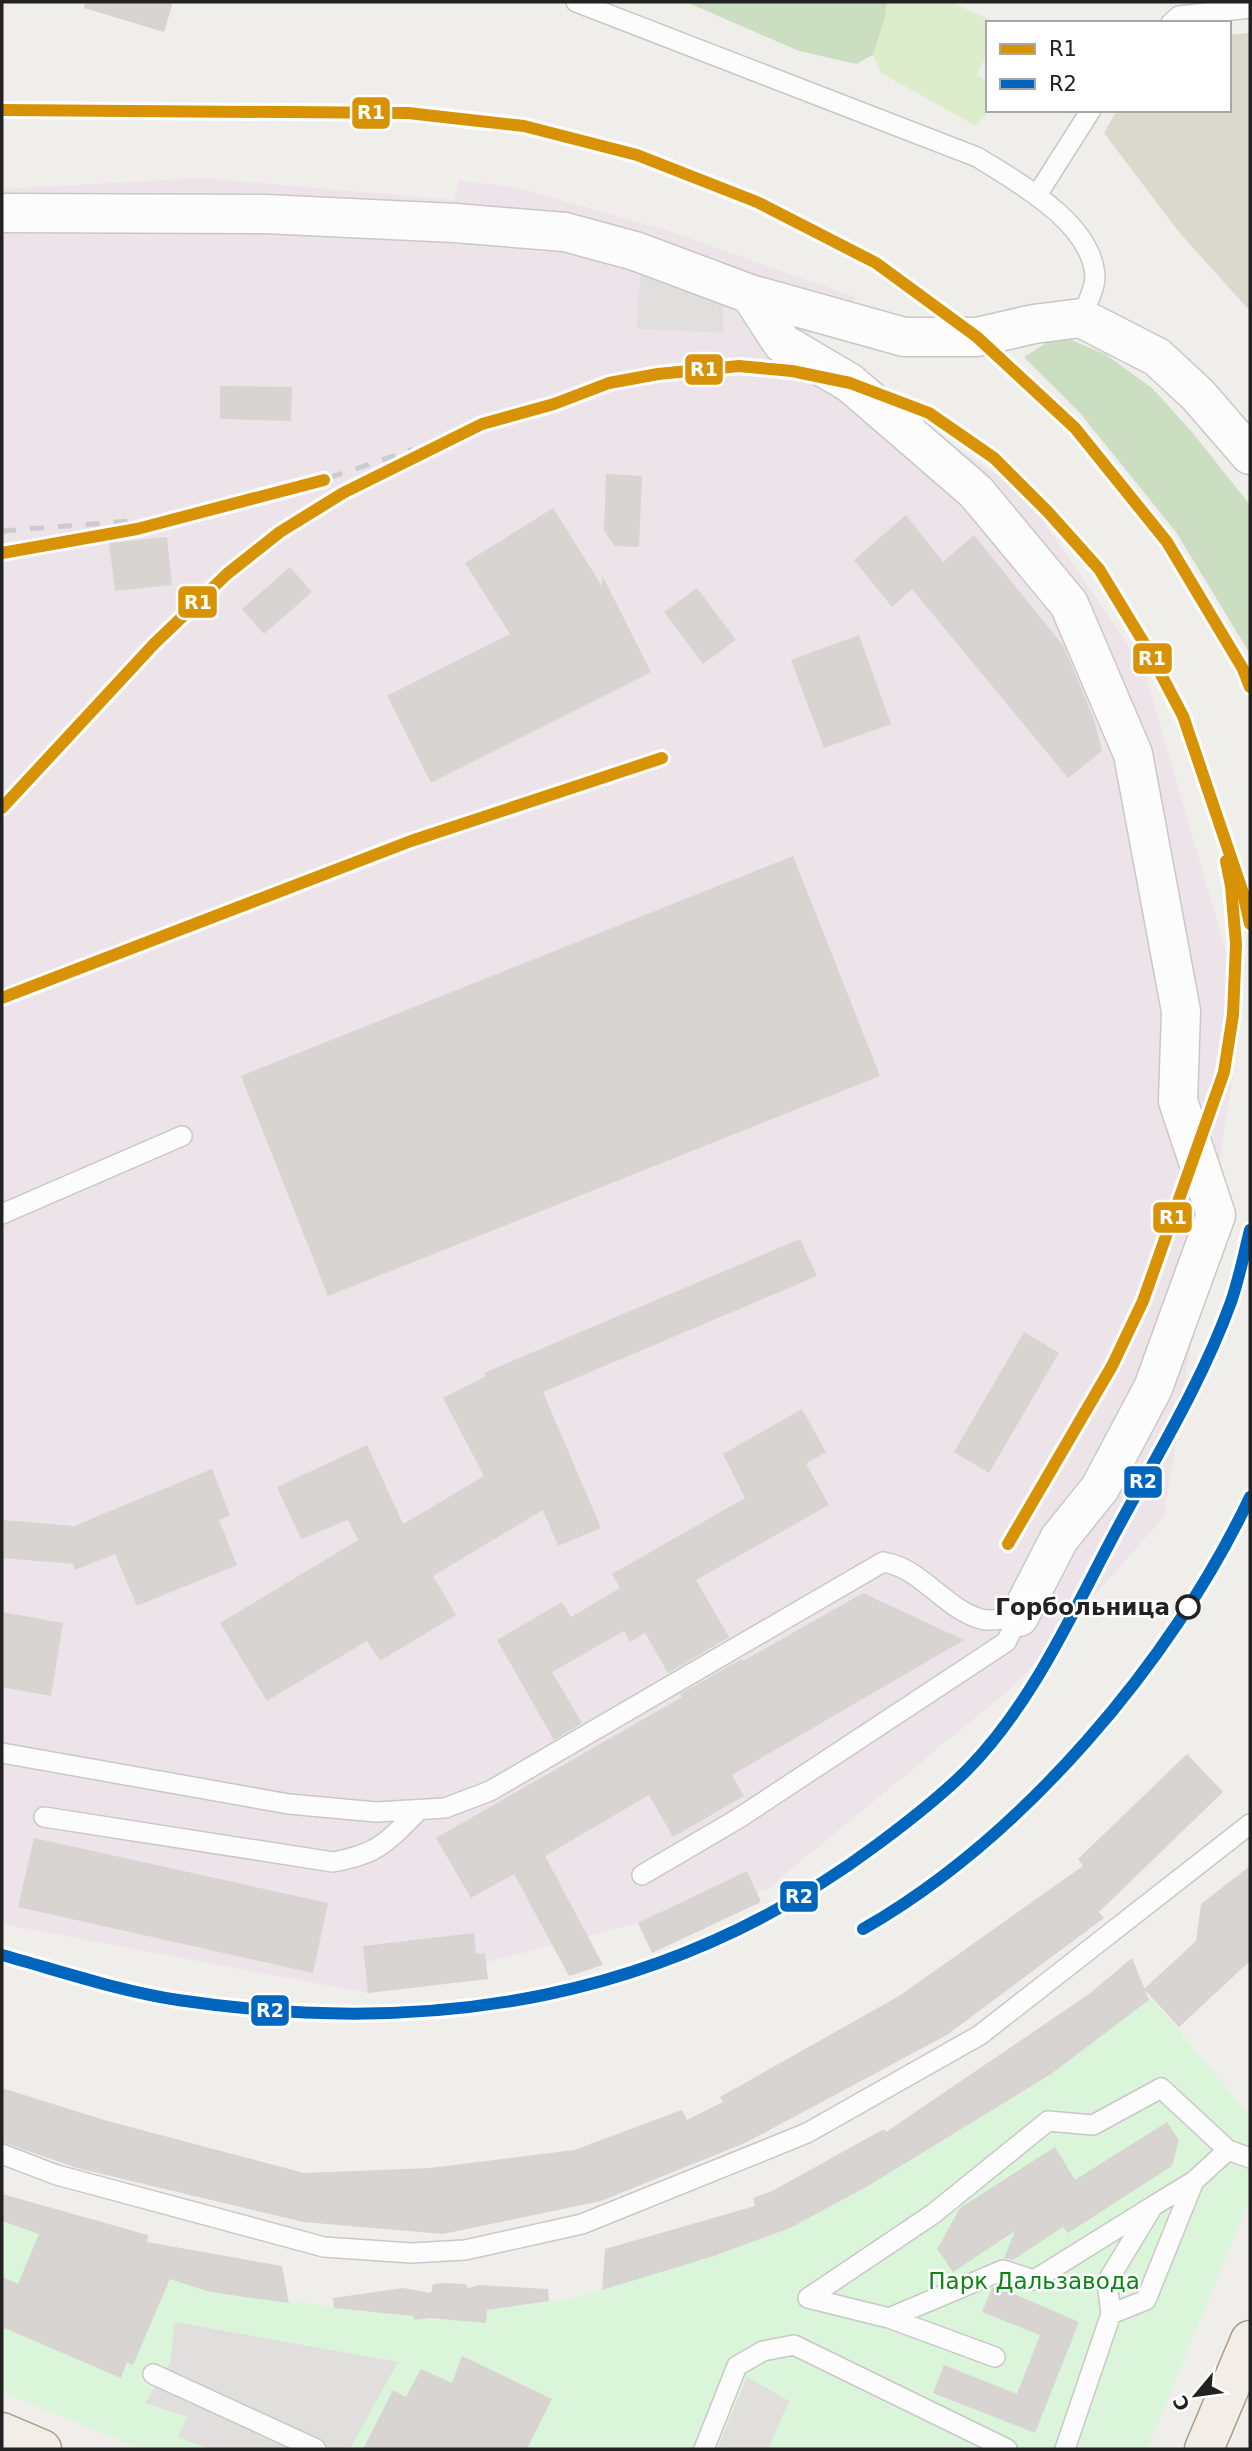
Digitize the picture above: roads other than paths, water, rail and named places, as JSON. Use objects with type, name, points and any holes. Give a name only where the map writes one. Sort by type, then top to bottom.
[{"type":"main road","points":[[1204,2449],[1250,2340]]},
{"type":"main road","points":[[2,2432],[42,2449]]},
{"type":"street","points":[[2,213],[265,214],[455,223],[565,232],[635,251],[750,294],[904,337],[977,337],[1034,324],[1081,318],[1157,357],[1198,395],[1250,455]]},
{"type":"street","points":[[750,294],[782,342],[850,383],[984,502],[1069,604],[1133,754],[1181,1011],[1178,1101],[1216,1215],[1153,1388],[1100,1488],[1059,1539],[1019,1617]]},
{"type":"lane","points":[[576,2],[976,157],[1037,195],[1067,222],[1091,258],[1096,280],[1081,318]]},
{"type":"lane","points":[[1173,21],[1179,16],[1250,8]]},
{"type":"lane","points":[[1037,195],[1090,112]]},
{"type":"lane","points":[[2,1214],[181,1136]]},
{"type":"lane","points":[[2,1753],[289,1804],[376,1812],[445,1808],[490,1791],[883,1562],[901,1565],[954,1605],[982,1619],[1019,1617]]},
{"type":"lane","points":[[642,1875],[739,1818],[1006,1642],[1019,1617]]},
{"type":"lane","points":[[44,1817],[333,1862],[360,1857],[382,1847],[418,1811]]},
{"type":"lane","points":[[2,2154],[57,2175],[324,2247],[411,2253],[465,2250],[582,2224],[807,2133],[980,2035],[1250,1824]]},
{"type":"lane","points":[[995,2357],[889,2318],[807,2298],[933,2214],[1048,2121],[1093,2125],[1161,2088],[1228,2150],[1250,2158]]},
{"type":"lane","points":[[889,2318],[1003,2270],[1034,2280],[1194,2181],[1228,2150]]},
{"type":"lane","points":[[1111,2314],[1146,2300],[1194,2181]]},
{"type":"lane","points":[[1065,2449],[1111,2314],[1107,2282],[1153,2206]]},
{"type":"lane","points":[[704,2449],[737,2366],[763,2351],[794,2345],[1007,2449]]},
{"type":"lane","points":[[153,2374],[316,2449]]},
{"type":"railway","points":[[2,808],[154,644],[227,574],[280,532],[343,493],[482,424],[554,404],[609,383],[658,374],[739,366],[792,371],[850,383],[929,413],[994,458],[1048,512],[1099,569],[1147,648],[1183,716],[1243,893],[1250,924]]},
{"type":"railway","points":[[2,553],[107,535],[210,512],[312,483],[413,449]]},
{"type":"railway","points":[[2,531],[131,521]]},
{"type":"railway","points":[[2,998],[411,841],[662,758]]},
{"type":"railway","points":[[1008,1544],[1112,1366],[1143,1301],[1224,1072],[1233,1015],[1236,944],[1228,871]]},
{"type":"railway","points":[[2,1955],[156,1996],[272,2011],[365,2014],[456,2008],[545,1995],[632,1972],[717,1940],[799,1897],[878,1844],[935,1799],[991,1744],[1032,1687],[1206,1361],[1231,1302],[1250,1230]]},
{"type":"place","name":"Горбольница","points":[[1188,1607]]},
{"type":"park label","name":"Парк Дальзавода","points":[[1034,2281]]}]
